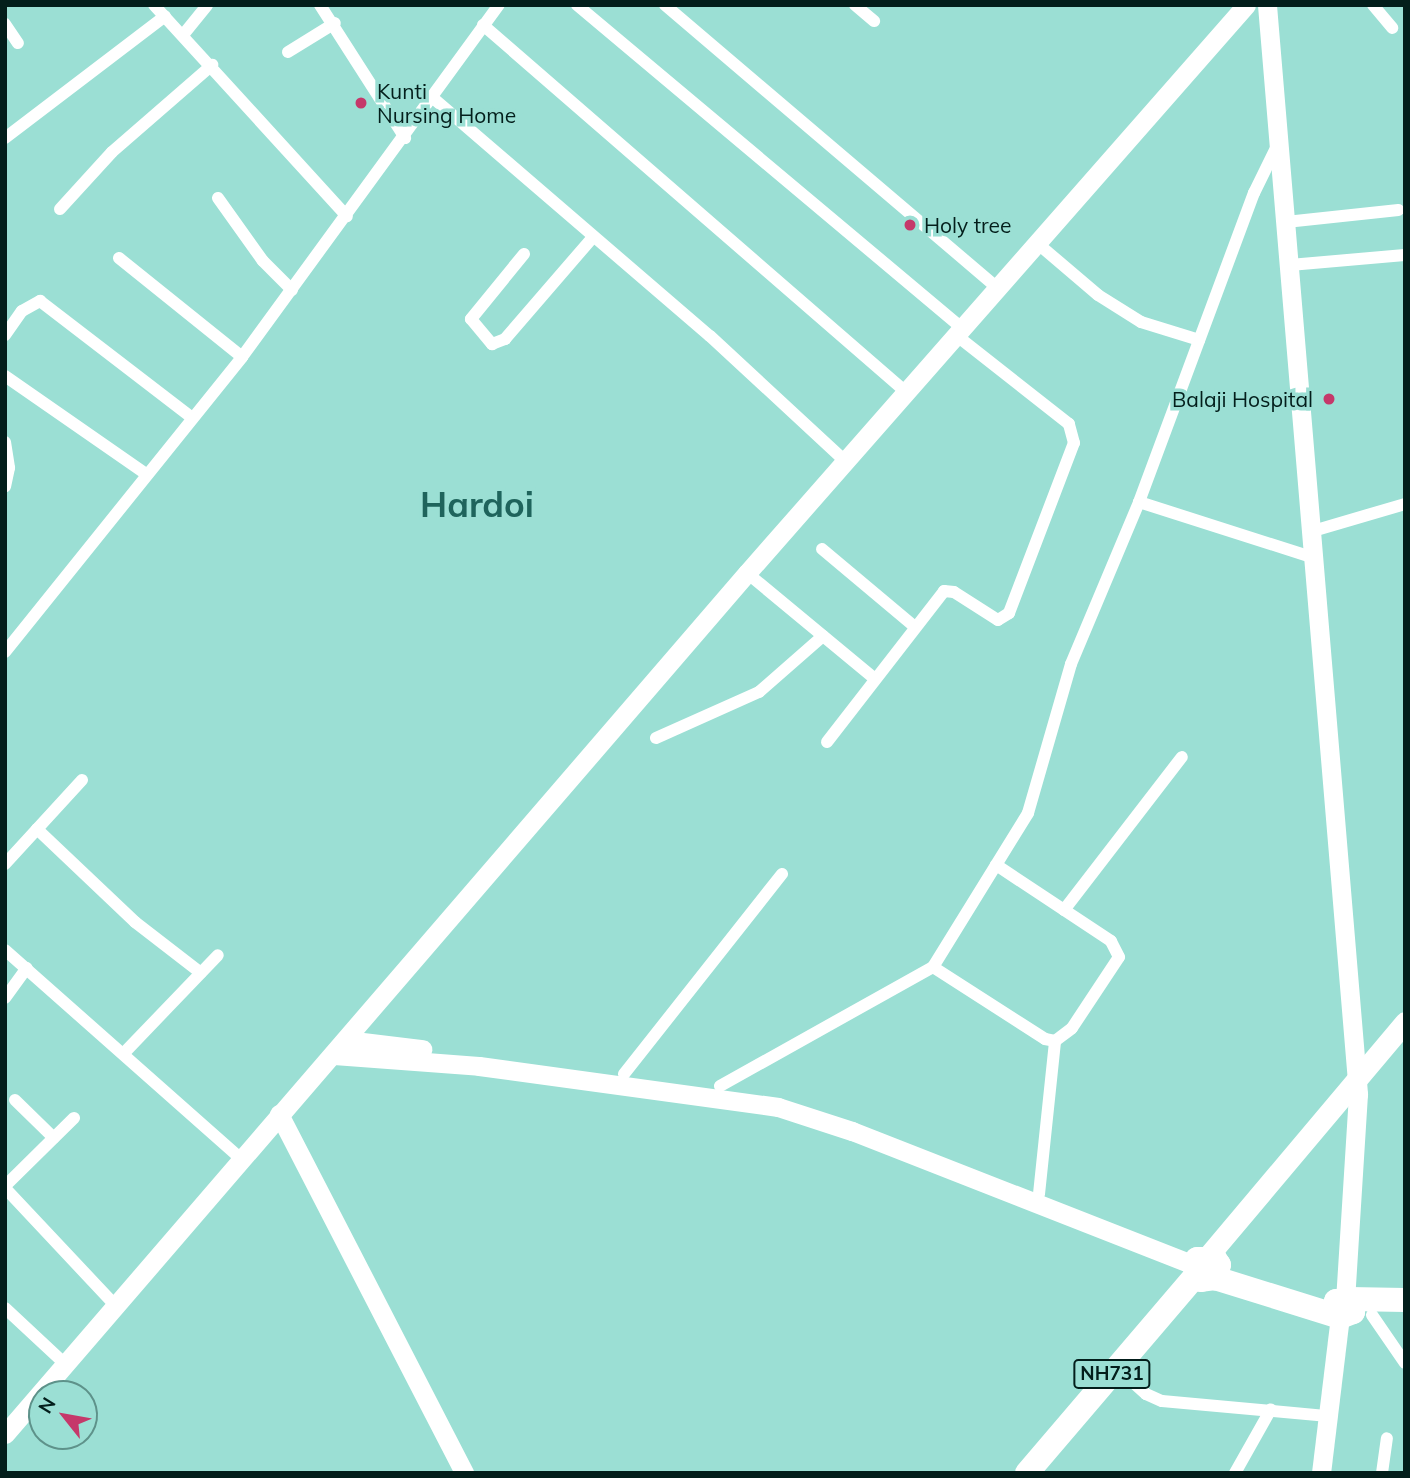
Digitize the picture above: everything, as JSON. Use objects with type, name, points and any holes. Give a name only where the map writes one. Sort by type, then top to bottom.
[{"type":"highway","points":[[1205,1266],[1347,1309],[1405,1314]]},
{"type":"highway","name":"NH731","points":[[1035,1470],[1117,1368],[1205,1266]]},
{"type":"highway","points":[[1347,1309],[1405,1300]]},
{"type":"main road","points":[[1205,1266],[1405,1023]]},
{"type":"main road","points":[[1350,1093],[1405,1037]]},
{"type":"street","points":[[154,5],[348,216]]},
{"type":"street","points":[[183,35],[206,5]]},
{"type":"street","points":[[320,5],[335,23],[405,138]]},
{"type":"street","points":[[577,5],[1069,424],[1074,443],[1009,613],[998,620],[948,590],[915,627],[827,742]]},
{"type":"street","points":[[666,5],[998,288]]},
{"type":"street","points":[[855,5],[874,21]]},
{"type":"street","points":[[5,1434],[747,573],[1246,5]]},
{"type":"street","points":[[1267,5],[1313,531],[1350,1093],[1347,1309],[1321,1473]]},
{"type":"street","points":[[1373,5],[1392,27]]},
{"type":"street","points":[[5,652],[191,417],[242,357],[405,138],[497,6]]},
{"type":"street","points":[[5,138],[165,16]]},
{"type":"street","points":[[288,52],[335,23]]},
{"type":"street","points":[[5,24],[18,43]]},
{"type":"street","points":[[484,25],[906,392]]},
{"type":"street","points":[[60,209],[100,163],[212,65]]},
{"type":"street","points":[[433,98],[845,461]]},
{"type":"street","points":[[720,1086],[933,967],[1028,813],[1068,673],[1139,502],[1258,182],[1280,140]]},
{"type":"street","points":[[218,198],[263,261],[292,290]]},
{"type":"street","points":[[1286,222],[1398,210]]},
{"type":"street","points":[[524,254],[471,319],[492,344],[505,339],[593,237]]},
{"type":"street","points":[[1037,243],[1098,295],[1141,322],[1199,340]]},
{"type":"street","points":[[1290,265],[1405,255]]},
{"type":"street","points":[[119,258],[242,357]]},
{"type":"street","points":[[5,335],[22,311],[40,301],[191,417]]},
{"type":"street","points":[[5,376],[146,474]]},
{"type":"street","points":[[5,442],[9,468],[5,487]]},
{"type":"street","points":[[1139,502],[1315,558]]},
{"type":"street","points":[[1313,531],[1405,504]]},
{"type":"street","points":[[822,549],[915,627]]},
{"type":"street","points":[[747,573],[876,679]]},
{"type":"street","points":[[656,738],[759,692],[823,636]]},
{"type":"street","points":[[1064,911],[1182,757]]},
{"type":"street","points":[[5,864],[82,780]]},
{"type":"street","points":[[37,829],[135,922],[201,974]]},
{"type":"street","points":[[996,865],[1111,941],[1119,957],[1072,1028],[1055,1041],[1039,1194]]},
{"type":"street","points":[[624,1074],[782,874]]},
{"type":"street","points":[[5,950],[125,1052],[241,1159]]},
{"type":"street","points":[[125,1052],[218,954]]},
{"type":"street","points":[[933,967],[1055,1041]]},
{"type":"street","points":[[5,998],[27,968]]},
{"type":"street","points":[[340,1048],[624,1074],[720,1086],[822,1108],[1039,1194],[1205,1266]]},
{"type":"street","points":[[340,1048],[778,1107],[852,1131],[1205,1266]]},
{"type":"street","points":[[15,1100],[54,1138]]},
{"type":"street","points":[[279,1114],[464,1473]]},
{"type":"street","points":[[74,1118],[5,1187],[115,1305]]},
{"type":"street","points":[[5,1308],[65,1364]]},
{"type":"street","points":[[1347,1309],[1405,1363]]},
{"type":"street","points":[[1117,1368],[1146,1394],[1162,1401],[1328,1416]]},
{"type":"street","points":[[1235,1473],[1271,1409]]},
{"type":"street","points":[[1382,1473],[1387,1438]]},
{"type":"place","name":"Kunti Nursing Home","points":[[361,103]]},
{"type":"place","name":"Holy tree","points":[[910,225]]},
{"type":"place","name":"Balaji Hospital","points":[[1329,399]]},
{"type":"district","name":"Hardoi","points":[[477,504]]}]
